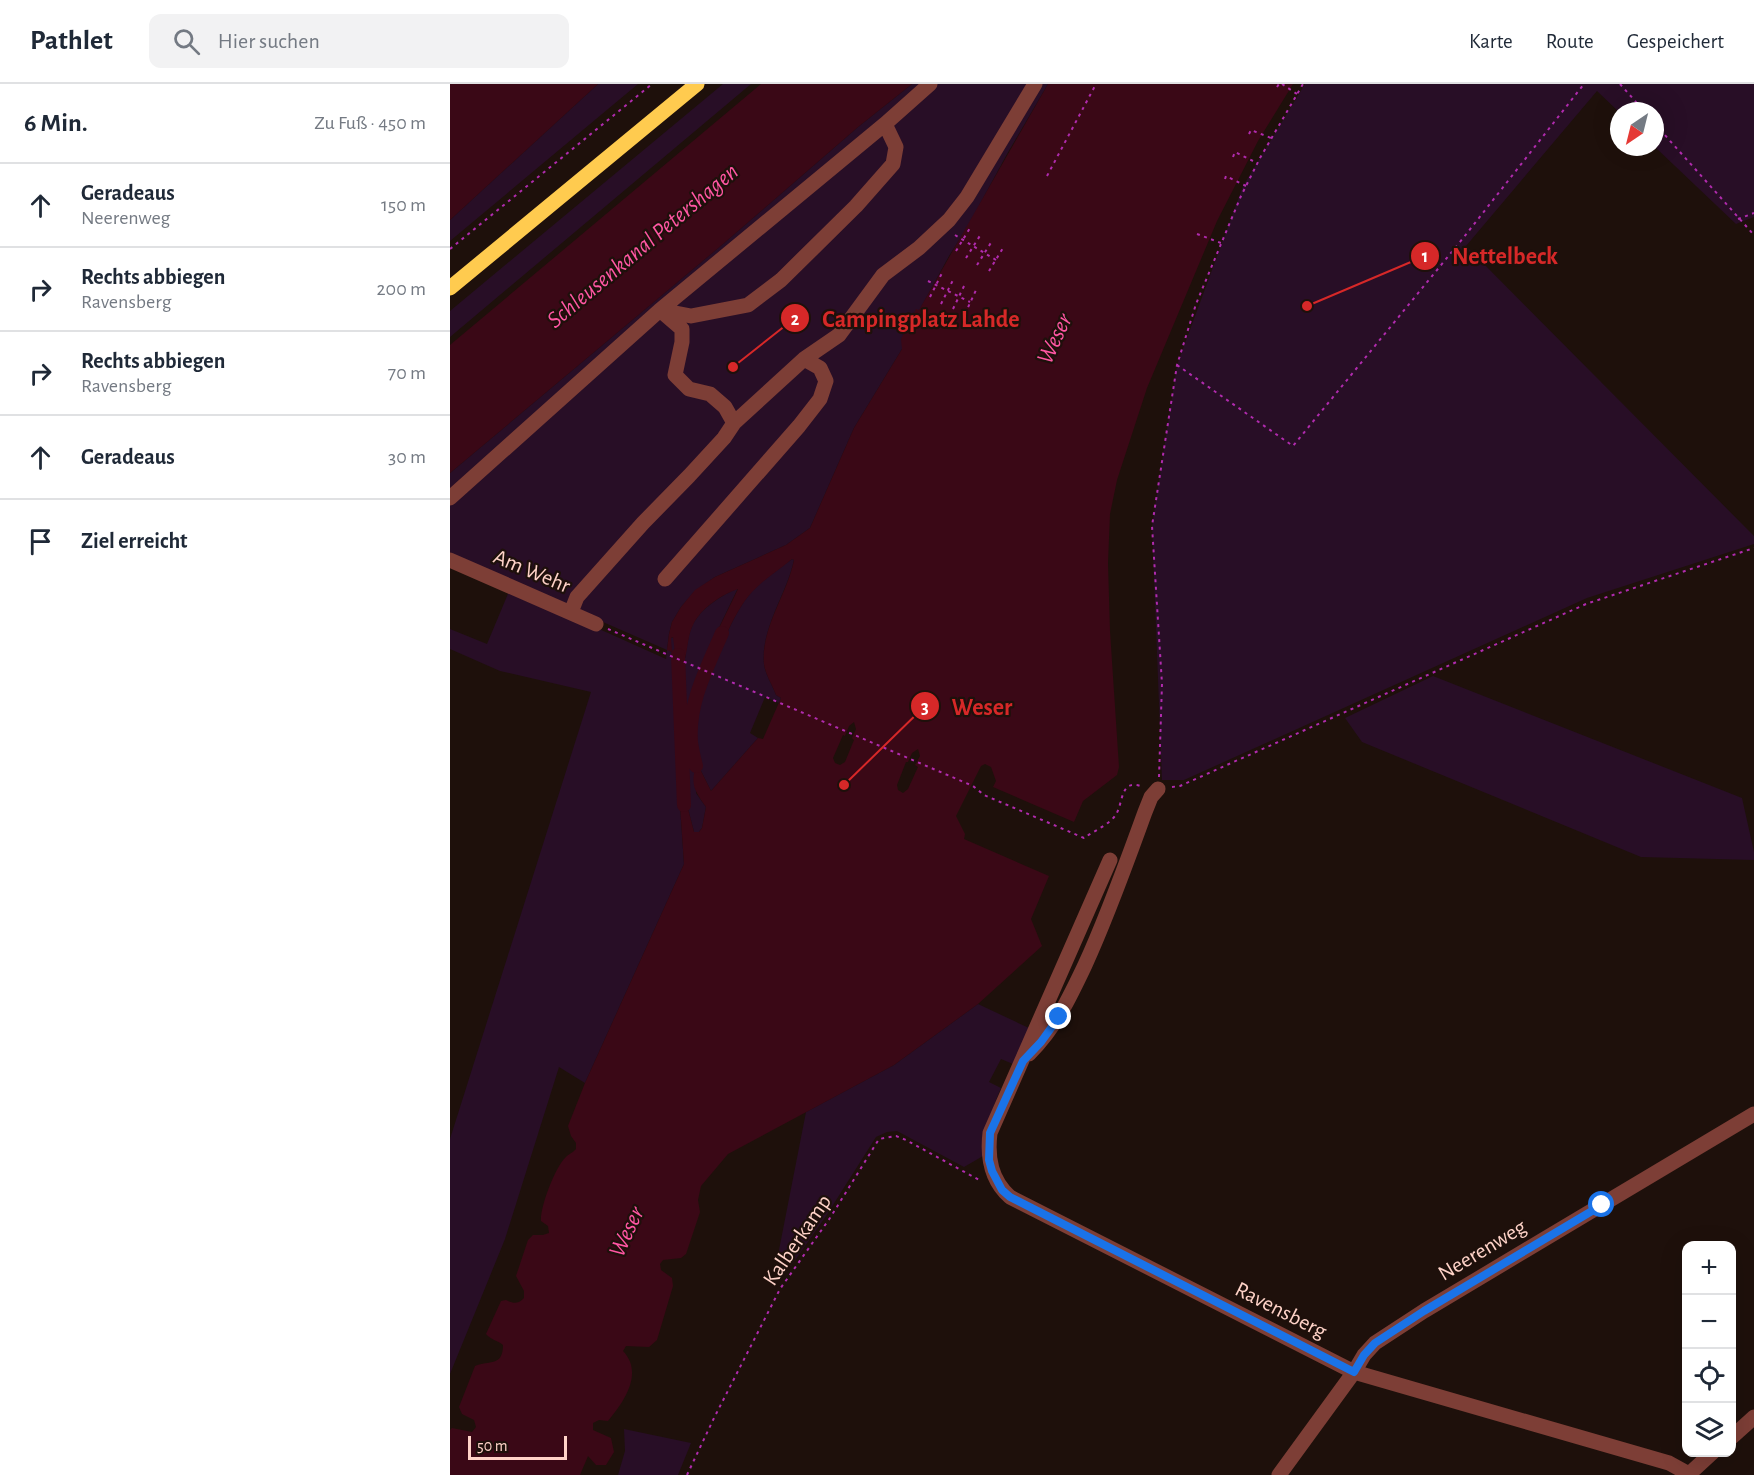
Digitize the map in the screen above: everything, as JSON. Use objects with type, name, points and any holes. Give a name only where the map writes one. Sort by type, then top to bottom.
[{"type":"main road","points":[[450,288],[697,84]]},
{"type":"street","points":[[450,498],[660,310],[930,84]]},
{"type":"street","points":[[571,612],[576,597],[724,438],[734,423],[804,359],[839,335],[883,275],[919,248],[950,220],[967,197],[1035,84]]},
{"type":"street","points":[[660,310],[691,316],[748,306],[781,280],[856,206],[893,164],[896,147],[885,124]]},
{"type":"street","points":[[660,310],[682,329],[682,342],[675,375],[688,389],[710,393],[724,407],[734,423]]},
{"type":"street","points":[[665,579],[820,399],[826,381],[820,368],[804,359]]},
{"type":"street","name":"Am Wehr","points":[[450,560],[596,624]]},
{"type":"street","points":[[1023,1061],[1051,1029],[1078,979],[1105,921],[1151,797],[1158,789]]},
{"type":"street","name":"Ravensberg","points":[[1110,860],[990,1133],[989,1160],[1002,1190],[1010,1197],[1354,1372],[1669,1463],[1688,1475]]},
{"type":"street","name":"Neerenweg","points":[[1279,1475],[1364,1355],[1375,1343],[1424,1311],[1754,1114]]},
{"type":"street","points":[[1736,1433],[1754,1417]]},
{"type":"street","points":[[1688,1475],[1708,1457]]},
{"type":"path","points":[[450,249],[652,84]]},
{"type":"path","points":[[1047,176],[1096,84]]},
{"type":"path","points":[[1303,84],[1246,186],[1196,304],[1177,365],[1152,526],[1162,684],[1158,789],[1180,786],[1586,604],[1754,548]]},
{"type":"path","points":[[1177,365],[1293,446],[1464,237],[1584,84]]},
{"type":"path","points":[[1620,84],[1636,102]]},
{"type":"path","points":[[1279,85],[1298,94]]},
{"type":"path","points":[[1249,134],[1253,125]]},
{"type":"path","points":[[1251,129],[1271,138]]},
{"type":"path","points":[[1664,134],[1754,235]]},
{"type":"path","points":[[1233,157],[1236,151],[1257,163]]},
{"type":"path","points":[[1226,176],[1246,186]]},
{"type":"path","points":[[1738,219],[1754,213]]},
{"type":"path","points":[[956,251],[970,228]]},
{"type":"path","points":[[954,234],[996,260]]},
{"type":"path","points":[[966,258],[981,234]]},
{"type":"path","points":[[1197,234],[1221,243]]},
{"type":"path","points":[[977,265],[992,241]]},
{"type":"path","points":[[989,271],[1003,248]]},
{"type":"path","points":[[930,297],[942,273]]},
{"type":"path","points":[[941,304],[954,278]]},
{"type":"path","points":[[928,281],[970,302]]},
{"type":"path","points":[[953,309],[965,284]]},
{"type":"path","points":[[964,314],[976,290]]},
{"type":"path","points":[[596,624],[973,786],[984,795],[1084,838],[1116,815],[1124,791],[1129,786]]},
{"type":"path","name":"Kalberkamp","points":[[687,1475],[780,1289],[830,1218],[879,1139],[896,1136],[981,1181],[997,1180]]},
{"type":"shaded area","points":[[598,84],[638,84],[450,241],[450,220]]},
{"type":"shaded area","points":[[723,84],[751,84],[450,337],[450,311]]},
{"type":"shaded area","points":[[912,84],[1048,84],[949,256],[919,311],[902,349],[854,428],[810,528],[786,545],[715,577],[695,591],[672,622],[667,650],[450,555],[450,473],[723,244],[858,127]]},
{"type":"shaded area","points":[[1305,84],[1754,84],[1754,217],[1736,224],[1664,156],[1664,102],[1610,103],[1597,91],[1466,246],[1754,536],[1754,544],[1587,598],[1184,780],[1162,780],[1152,526],[1177,365],[1243,186]]},
{"type":"shaded area","points":[[792,559],[794,560],[770,624],[764,650],[767,676],[776,695],[781,698],[779,703],[765,697],[750,733],[758,738],[711,791],[700,769],[696,793],[706,807],[702,828],[699,832],[694,832],[687,805],[680,805],[684,864],[585,1083],[559,1067],[505,1239],[450,1374],[450,1139],[591,692],[500,671],[450,649],[450,629],[487,644],[510,589],[666,659],[671,638],[674,637],[685,658],[690,632],[701,612],[738,588],[701,665],[718,631],[726,635],[711,670],[745,600],[767,578]]},
{"type":"shaded area","points":[[1433,676],[1742,798],[1754,860],[1641,857],[1362,742],[1345,718]]},
{"type":"shaded area","points":[[978,1004],[1029,1028],[1013,1064],[1001,1059],[989,1082],[1001,1088],[989,1121],[983,1156],[964,1167],[897,1131],[876,1137],[791,1266],[778,1255],[806,1112],[894,1065]]},
{"type":"shaded area","points":[[624,1429],[691,1443],[678,1475],[618,1475],[625,1451]]},
{"type":"water","points":[[450,84],[598,84],[450,220]]},
{"type":"water","name":"Schleusenkanal Petershagen","points":[[761,84],[912,84],[858,127],[723,244],[450,473],[450,345]]},
{"type":"water","points":[[1048,84],[1293,84],[1258,141],[1217,221],[1147,388],[1117,480],[1110,514],[1108,563],[1119,767],[1117,775],[1083,801],[1074,822],[993,787],[996,781],[991,767],[985,764],[981,766],[956,816],[965,834],[964,839],[1049,876],[1031,919],[1042,946],[978,1004],[894,1065],[728,1154],[701,1186],[698,1200],[700,1212],[686,1254],[681,1258],[663,1260],[660,1264],[661,1270],[672,1278],[673,1286],[657,1340],[649,1347],[626,1346],[623,1351],[632,1369],[629,1387],[620,1405],[608,1421],[599,1420],[593,1423],[593,1430],[611,1438],[614,1452],[606,1465],[596,1465],[588,1456],[580,1475],[450,1475],[450,1430],[452,1428],[472,1432],[476,1427],[474,1420],[462,1414],[459,1407],[475,1366],[494,1362],[501,1357],[503,1345],[486,1334],[501,1301],[516,1303],[524,1298],[524,1291],[516,1276],[528,1240],[533,1235],[549,1233],[548,1226],[541,1221],[546,1198],[561,1163],[576,1149],[576,1143],[568,1126],[585,1083],[684,864],[680,805],[687,805],[694,832],[699,832],[702,828],[706,807],[695,788],[693,778],[696,766],[700,769],[711,791],[758,738],[763,739],[781,698],[776,695],[766,672],[764,650],[770,624],[794,560],[792,559],[767,579],[745,600],[711,670],[725,635],[718,632],[701,665],[738,589],[712,603],[701,613],[690,632],[685,658],[675,653],[673,637],[671,638],[672,652],[667,650],[672,622],[695,590],[715,577],[786,545],[810,528],[854,428],[902,349],[901,339],[916,309],[919,310]],"holes":[[[854,722],[856,729],[852,738],[854,740],[845,762],[840,765],[835,763],[833,758],[843,735],[845,736],[849,726]],[[918,749],[920,756],[915,765],[918,767],[908,789],[903,793],[898,790],[897,785],[906,762]]]},
{"type":"waterway","points":[[696,766],[691,742],[692,713],[700,686],[722,633]]},
{"type":"waterway","points":[[678,655],[684,805]]},
{"type":"place","name":"Nettelbeck","points":[[1307,306]]},
{"type":"place","name":"Campingplatz Lahde","points":[[733,367]]},
{"type":"place","name":"Weser","points":[[844,785]]},
{"type":"route","points":[[1059,1017],[1041,1042],[1023,1061],[990,1133],[989,1160],[1002,1190],[1010,1197],[1078,1233],[1354,1372],[1364,1355],[1375,1343],[1424,1311],[1602,1205]]}]
